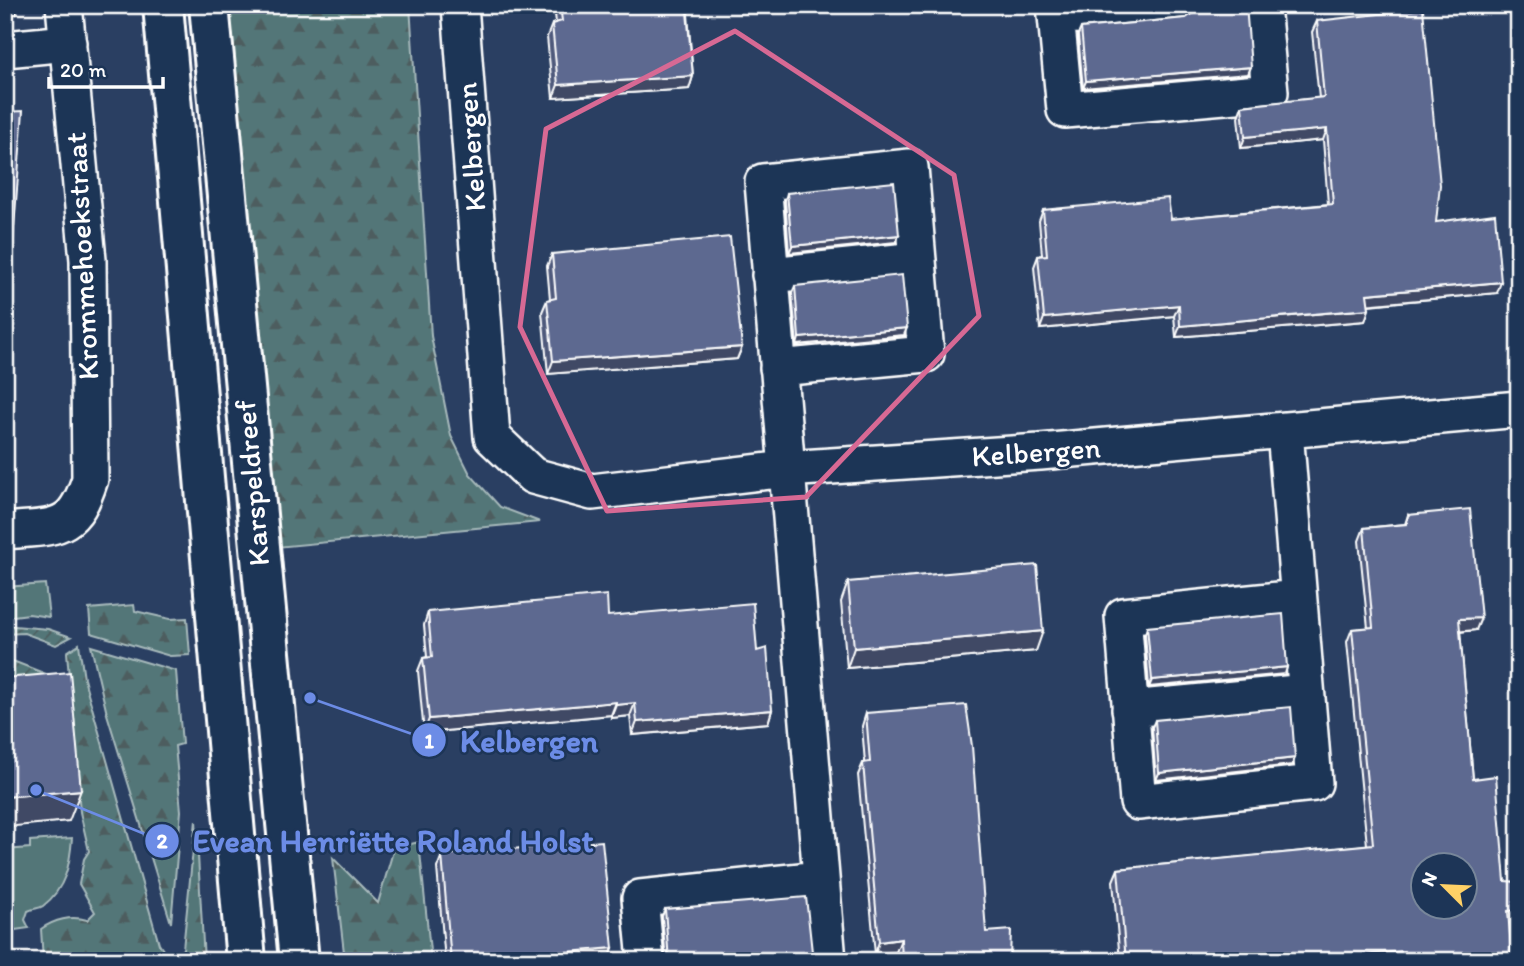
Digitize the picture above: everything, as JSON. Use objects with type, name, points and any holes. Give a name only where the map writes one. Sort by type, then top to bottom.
[{"type":"street","name":"Krommehoekstraat","points":[[5,531],[56,524],[72,516],[81,505],[90,478],[88,260],[65,5]]},
{"type":"street","name":"Karspeldreef","points":[[163,5],[246,961]]},
{"type":"street","name":"Karspeldreef","points":[[209,5],[299,961]]},
{"type":"street","name":"Kelbergen","points":[[460,5],[492,437],[533,477],[592,492],[786,469],[1285,431],[1519,409]]},
{"type":"street","points":[[1181,5],[1056,11],[1065,110],[1270,92],[1262,5]]},
{"type":"street","points":[[5,49],[68,43]]},
{"type":"street","points":[[778,368],[926,354],[910,167],[763,182],[770,275],[820,879],[828,961]]},
{"type":"street","points":[[770,275],[918,260]]},
{"type":"street","points":[[1285,431],[1314,783],[1138,802],[1123,616],[1298,598]]},
{"type":"street","points":[[1130,709],[1306,692]]},
{"type":"street","points":[[646,961],[640,898],[820,879]]},
{"type":"highlighted area","points":[[735,31],[954,175],[979,316],[806,497],[607,511],[520,327],[546,129]]},
{"type":"green space","points":[[225,5],[410,5],[431,336],[451,436],[470,474],[500,507],[540,522],[266,548]]},
{"type":"green space","points":[[45,584],[49,617],[29,614],[5,617],[5,587]]},
{"type":"green space","points":[[134,605],[135,611],[170,619],[187,618],[190,655],[170,656],[91,633],[89,609]]},
{"type":"green space","points":[[14,626],[48,629],[71,637],[56,645],[24,633],[5,634],[5,628]]},
{"type":"green space","points":[[79,644],[84,679],[159,944],[167,956],[175,956],[183,949],[196,820],[204,961],[43,961],[41,929],[63,919],[87,920],[95,912],[79,884],[84,859],[89,851],[80,812],[67,652]]},
{"type":"green space","points":[[91,646],[176,671],[182,744],[175,746],[181,811],[171,923],[107,714]]},
{"type":"green space","points":[[5,658],[59,679],[5,702]]},
{"type":"green space","points":[[72,838],[68,866],[62,883],[43,906],[28,911],[25,920],[29,928],[15,930],[5,924],[5,850],[30,848],[30,841]]},
{"type":"green space","points":[[419,842],[431,961],[345,961],[333,858],[378,903],[394,848]]},
{"type":"building","points":[[560,5],[690,5],[687,12],[693,76],[558,85],[552,24],[562,21]]},
{"type":"building","points":[[1202,5],[1246,5],[1251,67],[1086,81],[1081,28],[1186,18]]},
{"type":"building","points":[[1423,9],[1440,185],[1436,222],[1495,214],[1501,282],[1367,294],[1369,309],[1180,326],[1179,305],[1044,318],[1038,256],[1047,255],[1043,210],[1168,198],[1171,219],[1333,204],[1327,129],[1245,137],[1242,106],[1324,97],[1317,21]]},
{"type":"building","points":[[23,111],[12,254],[5,254],[5,112]]},
{"type":"building","points":[[894,182],[899,235],[792,246],[787,193]]},
{"type":"building","points":[[730,237],[742,347],[553,361],[547,300],[556,298],[552,254]]},
{"type":"building","points":[[902,275],[907,328],[799,338],[795,286]]},
{"type":"building","points":[[1470,509],[1481,618],[1459,619],[1473,779],[1496,776],[1505,881],[1519,882],[1519,910],[1508,911],[1512,961],[1404,961],[1404,951],[1297,961],[1126,961],[1118,869],[1373,844],[1352,629],[1373,627],[1364,528],[1407,524],[1408,515]]},
{"type":"building","points":[[1037,565],[1043,631],[854,648],[848,582]]},
{"type":"building","points":[[607,595],[608,616],[753,603],[757,651],[767,648],[772,710],[637,722],[635,703],[616,705],[616,702],[429,719],[423,658],[432,657],[428,612]]},
{"type":"building","points":[[1283,614],[1287,667],[1152,680],[1147,627]]},
{"type":"building","points":[[70,672],[81,790],[5,797],[5,678]]},
{"type":"building","points":[[966,705],[972,746],[986,932],[1011,930],[1010,961],[902,961],[901,939],[879,942],[863,763],[870,762],[866,713]]},
{"type":"building","points":[[1291,707],[1295,758],[1159,773],[1155,720]]},
{"type":"building","points":[[602,841],[613,948],[451,961],[442,855]]},
{"type":"building","points":[[806,897],[813,961],[669,961],[665,909]]},
{"type":"place","name":"Kelbergen","points":[[310,698]]},
{"type":"place","name":"Evean Henriëtte Roland Holst","points":[[36,790]]}]
